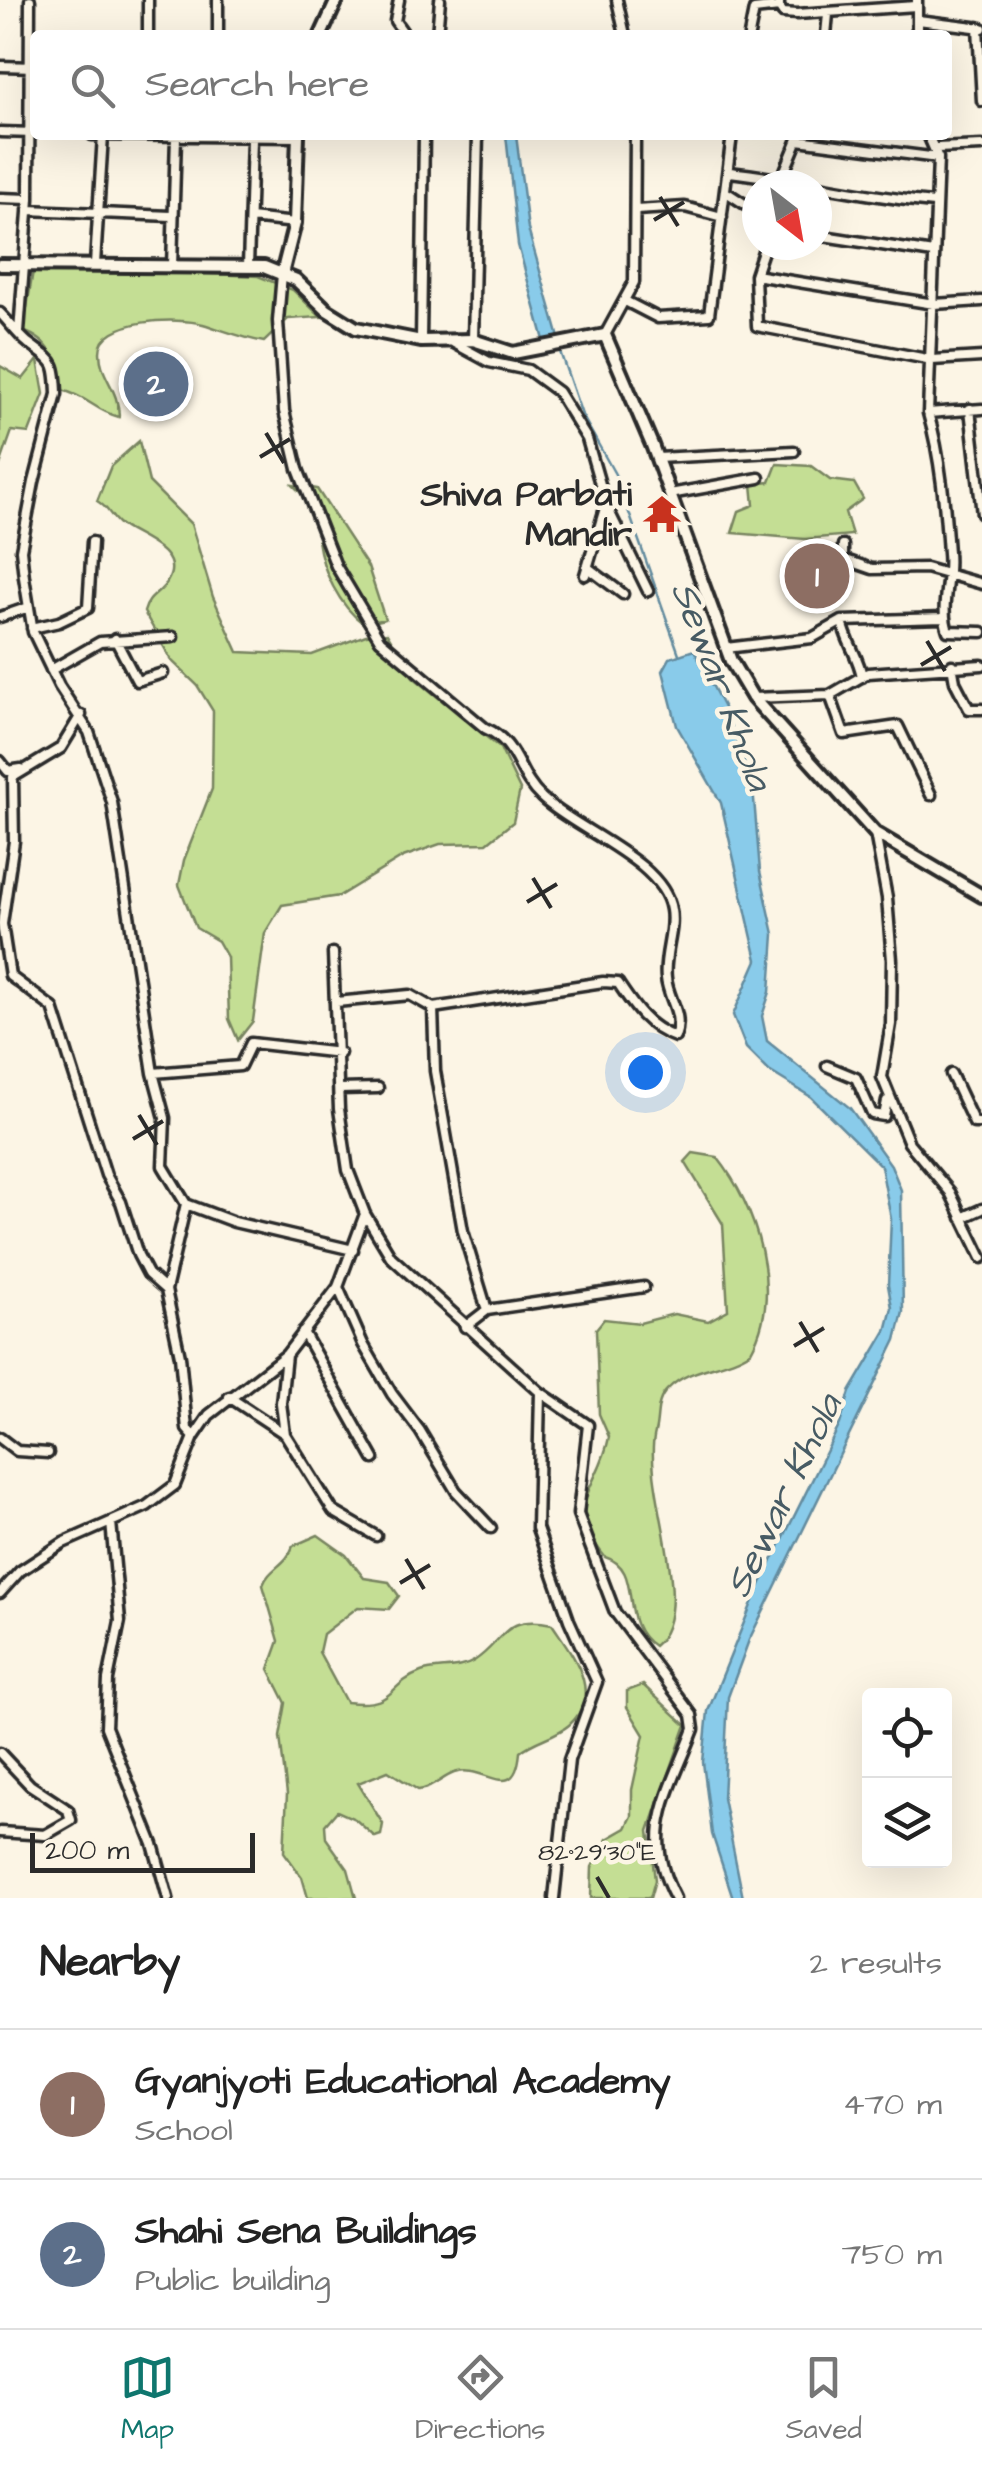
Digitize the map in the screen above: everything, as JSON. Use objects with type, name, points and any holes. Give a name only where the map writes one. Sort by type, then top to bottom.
[{"type":"street","points":[[30,0],[31,30]]},
{"type":"street","points":[[148,0],[148,30]]},
{"type":"street","points":[[218,0],[218,30]]},
{"type":"street","points":[[324,30],[337,0]]},
{"type":"street","points":[[399,0],[395,21],[401,30]]},
{"type":"street","points":[[437,30],[440,0]]},
{"type":"street","points":[[617,0],[624,30]]},
{"type":"street","points":[[749,30],[754,10],[779,4],[782,13],[828,14],[917,3],[917,30]]},
{"type":"street","points":[[826,30],[828,14]]},
{"type":"street","points":[[918,20],[980,27],[982,101]]},
{"type":"street","points":[[0,66],[30,67]]},
{"type":"street","points":[[0,132],[30,133]]},
{"type":"street","points":[[18,332],[33,140]]},
{"type":"street","points":[[94,264],[101,210],[103,140]]},
{"type":"street","points":[[172,266],[176,140]]},
{"type":"street","points":[[248,267],[252,140]]},
{"type":"street","points":[[298,140],[295,224],[282,274],[278,321],[284,411],[298,469],[336,566],[380,640],[485,728],[504,737],[538,796],[636,862],[670,904],[665,976],[677,1008],[674,1037],[642,1019],[618,983],[433,1008],[410,995],[336,1002]]},
{"type":"street","points":[[421,342],[424,140]]},
{"type":"street","points":[[473,340],[478,140]]},
{"type":"street","points":[[605,335],[634,282],[635,140]]},
{"type":"street","points":[[625,300],[658,318],[709,315],[732,140]]},
{"type":"street","points":[[785,170],[797,140]]},
{"type":"street","points":[[817,140],[938,153],[982,146]]},
{"type":"street","points":[[931,140],[938,153],[928,413],[936,442],[948,575],[943,618],[948,631],[982,632]]},
{"type":"street","points":[[730,172],[742,174]]},
{"type":"street","points":[[832,190],[934,203]]},
{"type":"street","points":[[726,192],[742,202]]},
{"type":"street","points":[[0,198],[29,198]]},
{"type":"street","points":[[636,210],[685,207],[722,217]]},
{"type":"street","points":[[28,210],[101,210],[171,216]]},
{"type":"street","points":[[250,218],[295,224]]},
{"type":"street","points":[[832,237],[932,254]]},
{"type":"street","points":[[760,260],[754,275],[757,326],[932,360],[982,356]]},
{"type":"street","points":[[0,265],[248,267],[282,274],[356,328],[421,342],[454,344],[473,340],[513,353],[605,335]]},
{"type":"street","points":[[754,275],[934,304],[982,301]]},
{"type":"street","points":[[0,312],[52,359],[58,394],[22,550],[28,607],[32,628],[51,670],[81,715],[112,802],[152,1073],[165,1118],[163,1166],[186,1204],[234,1222],[353,1250]]},
{"type":"street","points":[[605,335],[657,458],[726,648],[754,698],[875,833],[982,896]]},
{"type":"street","points":[[454,344],[489,362],[528,370],[558,392],[591,448],[606,505],[648,591]]},
{"type":"street","points":[[970,409],[982,514]]},
{"type":"street","points":[[928,413],[982,409]]},
{"type":"street","points":[[657,458],[794,450]]},
{"type":"street","points":[[670,494],[759,478]]},
{"type":"street","points":[[606,505],[586,571],[623,594]]},
{"type":"street","points":[[32,628],[59,622],[88,608],[92,542]]},
{"type":"street","points":[[843,545],[843,559],[856,566],[926,568],[982,584]]},
{"type":"street","points":[[0,617],[28,607]]},
{"type":"street","points":[[726,648],[812,638],[842,620],[943,618]]},
{"type":"street","points":[[842,620],[848,648],[862,677]]},
{"type":"street","points":[[51,670],[115,639],[173,638]]},
{"type":"street","points":[[115,639],[137,681],[163,673]]},
{"type":"street","points":[[952,665],[955,682],[969,708],[982,709]]},
{"type":"street","points":[[754,698],[830,696],[862,677],[982,665]]},
{"type":"street","points":[[830,696],[844,734],[898,726],[931,795]]},
{"type":"street","points":[[0,761],[8,770],[21,769],[61,748],[81,715]]},
{"type":"street","points":[[21,769],[12,786],[14,841],[1,925],[10,976],[53,1008],[106,1175],[122,1202],[138,1256],[148,1274],[166,1290]]},
{"type":"street","points":[[0,787],[12,786]]},
{"type":"street","points":[[875,833],[888,898],[892,960],[891,1024],[882,1077],[909,1143],[950,1192],[982,1258]]},
{"type":"street","points":[[333,954],[348,1170],[365,1214],[390,1256],[465,1327],[540,1392],[588,1425],[578,1514],[615,1612],[692,1715],[694,1729],[656,1832],[660,1869],[675,1898]]},
{"type":"street","points":[[433,1008],[434,1071],[464,1231],[487,1310]]},
{"type":"street","points":[[152,1073],[240,1066],[251,1043],[340,1052]]},
{"type":"street","points":[[827,1066],[856,1078],[868,1110],[879,1117],[885,1114],[888,1096]]},
{"type":"street","points":[[951,1074],[974,1123],[982,1123]]},
{"type":"street","points":[[340,1090],[378,1088]]},
{"type":"street","points":[[186,1204],[166,1290],[180,1356],[187,1429],[194,1437]]},
{"type":"street","points":[[962,1218],[982,1209]]},
{"type":"street","points":[[0,1593],[20,1571],[62,1543],[147,1506],[174,1485],[194,1437],[229,1397],[286,1355],[338,1286],[365,1214]]},
{"type":"street","points":[[338,1286],[362,1344],[392,1394],[456,1491],[492,1528]]},
{"type":"street","points":[[465,1327],[487,1310],[644,1287]]},
{"type":"street","points":[[303,1332],[374,1459]]},
{"type":"street","points":[[285,1434],[281,1403],[286,1355]]},
{"type":"street","points":[[540,1392],[537,1528],[569,1620],[597,1682],[569,1760],[554,1898]]},
{"type":"street","points":[[229,1397],[285,1434],[333,1510],[376,1536]]},
{"type":"street","points":[[0,1438],[17,1452],[48,1453]]},
{"type":"street","points":[[112,1522],[120,1621],[108,1680],[106,1728],[153,1844],[168,1898]]},
{"type":"street","points":[[0,1753],[30,1785],[68,1810],[72,1820],[45,1834],[0,1832]]},
{"type":"green space","points":[[76,268],[258,276],[293,290],[321,317],[288,319],[264,342],[203,324],[177,321],[142,323],[113,332],[103,341],[100,352],[119,417],[62,390],[52,353],[41,340],[23,331],[33,271]]},
{"type":"green space","points":[[38,360],[44,394],[29,433],[12,431],[0,465],[0,366],[23,379]]},
{"type":"green space","points":[[139,441],[149,482],[191,524],[213,597],[238,652],[312,655],[366,635],[387,633],[413,677],[500,748],[520,790],[513,822],[487,843],[440,844],[403,857],[339,896],[282,905],[265,933],[253,1021],[238,1040],[229,1019],[227,957],[218,941],[196,928],[179,885],[184,860],[212,789],[213,711],[197,685],[172,661],[144,612],[167,582],[170,561],[155,546],[118,523],[97,501],[111,466]]},
{"type":"green space","points":[[777,464],[811,466],[830,480],[854,483],[863,499],[845,512],[852,535],[805,539],[732,533],[739,511],[754,505],[752,484],[770,482]]},
{"type":"green space","points":[[293,485],[317,489],[368,567],[385,619],[364,624],[340,597],[320,551],[318,540],[325,532],[318,510]]},
{"type":"green space","points":[[693,1153],[717,1157],[744,1200],[761,1251],[765,1303],[761,1328],[751,1351],[687,1376],[664,1394],[659,1404],[653,1456],[672,1605],[667,1628],[654,1646],[636,1623],[624,1572],[605,1557],[586,1522],[587,1495],[609,1437],[599,1414],[596,1329],[604,1319],[640,1323],[674,1314],[708,1321],[728,1310],[723,1224],[685,1162]]},
{"type":"green space","points":[[318,1535],[346,1555],[364,1578],[389,1582],[399,1596],[389,1609],[358,1607],[323,1634],[319,1652],[346,1702],[374,1702],[421,1672],[468,1664],[506,1631],[523,1622],[552,1624],[575,1660],[584,1687],[579,1713],[569,1725],[520,1752],[517,1768],[505,1780],[465,1771],[418,1790],[388,1771],[358,1783],[383,1824],[381,1835],[375,1837],[355,1819],[337,1811],[325,1825],[326,1838],[348,1869],[356,1898],[308,1898],[302,1877],[284,1852],[287,1794],[280,1737],[286,1703],[269,1669],[279,1641],[263,1585],[293,1546]]},
{"type":"green space","points":[[643,1685],[686,1725],[649,1831],[655,1880],[650,1898],[591,1898],[592,1867],[607,1839],[626,1828],[632,1816],[632,1790],[644,1735],[627,1707],[627,1691]]},
{"type":"water","points":[[507,140],[517,140],[528,229],[559,338],[544,340],[518,245]]},
{"type":"water","points":[[694,650],[724,708],[753,787],[760,871],[774,934],[770,992],[762,1016],[767,1041],[850,1108],[891,1165],[901,1190],[903,1312],[896,1340],[749,1640],[728,1697],[723,1798],[743,1898],[733,1898],[712,1834],[703,1762],[708,1711],[756,1593],[840,1424],[850,1392],[886,1331],[892,1308],[888,1285],[891,1219],[881,1166],[811,1097],[769,1071],[746,1048],[733,1015],[757,960],[721,803],[677,726],[663,671],[670,658]]},
{"type":"waterway","name":"Sewar Khola","points":[[558,346],[582,415],[616,476],[679,654]]},
{"type":"place","name":"Shahi Sena Buildings","points":[[156,384]]},
{"type":"place","name":"Shiva Parbati Mandir","points":[[662,514]]},
{"type":"place","name":"Gyanjyoti Educational Academy","points":[[817,576]]}]
